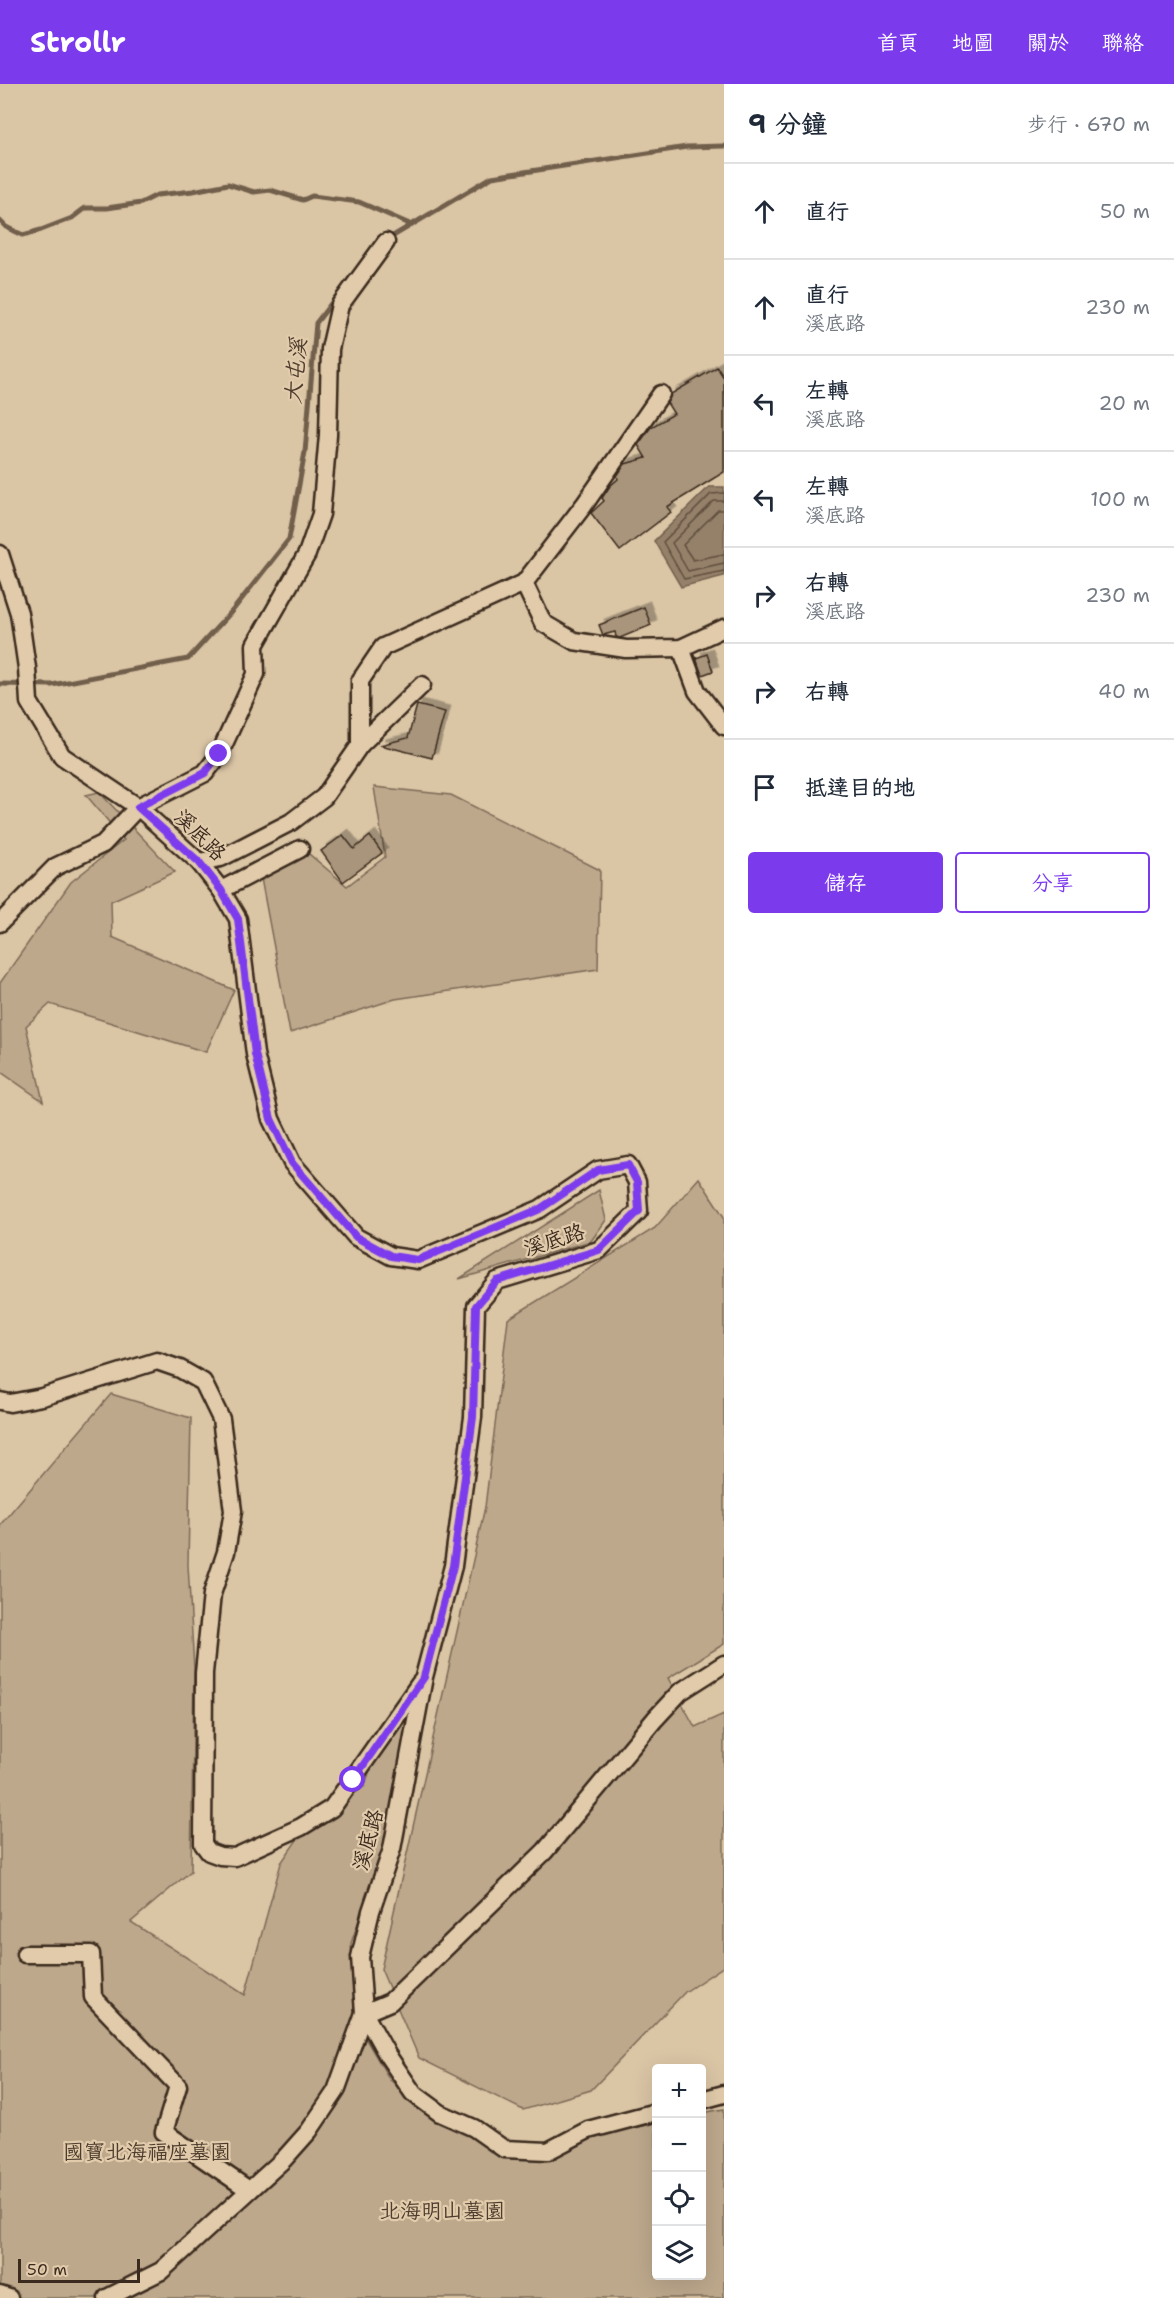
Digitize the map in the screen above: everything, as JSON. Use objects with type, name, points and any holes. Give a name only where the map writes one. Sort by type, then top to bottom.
[{"type":"street","points":[[0,923],[56,867],[103,843],[138,807],[205,773],[219,754],[256,674],[255,645],[308,554],[321,514],[328,435],[330,349],[340,305],[386,242]]},
{"type":"street","points":[[360,745],[360,681],[383,647],[524,583],[584,505],[661,394]]},
{"type":"street","name":"溪底路","points":[[0,554],[19,613],[27,668],[29,702],[62,756],[138,807],[199,862],[221,890],[238,919],[255,1054],[271,1119],[292,1163],[356,1237],[391,1256],[418,1260],[540,1209],[598,1170],[628,1165],[637,1182],[639,1211],[599,1250],[497,1281],[476,1306],[473,1417],[454,1554],[424,1677],[392,1849],[371,1911],[360,1957],[364,2013],[388,2056],[413,2092],[440,2113],[474,2128],[504,2149],[548,2151],[588,2130],[652,2113]]},
{"type":"street","points":[[524,583],[543,623],[574,641],[626,649],[681,648],[724,628]]},
{"type":"street","points":[[681,648],[697,691],[724,726]]},
{"type":"street","points":[[199,862],[221,858],[299,816],[324,798],[360,745],[422,685]]},
{"type":"street","points":[[221,890],[300,849]]},
{"type":"street","points":[[0,1401],[10,1403],[42,1397],[157,1361],[180,1369],[203,1382],[221,1419],[233,1511],[226,1552],[212,1594],[204,1673],[202,1844],[209,1852],[220,1856],[236,1857],[291,1832],[332,1808],[424,1677]]},
{"type":"street","points":[[107,2298],[161,2271],[284,2159],[309,2131],[336,2091],[364,2013],[390,2002],[545,1851],[680,1692],[724,1664]]},
{"type":"street","points":[[25,1954],[91,1954],[93,1997],[178,2086],[164,2132],[249,2190]]},
{"type":"street","points":[[706,2099],[724,2094]]},
{"type":"street","points":[[0,2295],[9,2298]]},
{"type":"green space","points":[[374,787],[451,795],[600,870],[598,969],[395,999],[290,1033],[260,873],[303,849],[347,886],[385,857]]},
{"type":"green space","points":[[99,792],[175,872],[111,901],[112,937],[234,990],[206,1052],[50,1004],[26,1026],[43,1101],[1,1072],[0,983],[71,882],[124,840],[86,795]]},
{"type":"green space","points":[[699,1178],[724,1217],[724,1644],[668,1678],[695,1727],[724,1714],[724,1966],[685,1992],[591,2090],[523,2110],[419,2058],[381,1969],[485,1507],[508,1319],[655,1228]]},
{"type":"green space","points":[[599,1190],[606,1220],[591,1241],[459,1279]]},
{"type":"green space","points":[[111,1394],[191,1418],[188,1565],[194,1669],[191,1871],[131,1922],[245,1995],[281,1863],[303,1831],[365,1786],[388,1710],[419,1688],[393,1823],[351,1943],[355,2016],[365,2038],[390,2080],[434,2115],[519,2145],[584,2138],[652,2124],[652,2280],[706,2280],[706,2112],[724,2109],[724,2298],[0,2298],[0,1525]]},
{"type":"water","points":[[709,487],[724,487],[724,576],[681,587],[654,541]]},
{"type":"building","points":[[717,367],[724,378],[724,472],[667,507],[671,512],[620,551],[591,513],[604,501],[602,498],[618,479],[617,476],[625,464],[646,458],[638,445],[651,427],[674,414],[667,403],[671,394]]},
{"type":"building","points":[[644,607],[651,625],[620,638],[616,637],[615,632],[603,635],[599,625]]},
{"type":"building","points":[[707,654],[713,671],[702,675],[696,658]]},
{"type":"building","points":[[417,705],[445,712],[432,758],[380,745],[408,738]]},
{"type":"building","points":[[343,835],[354,849],[370,836],[382,853],[343,882],[321,851]]},
{"type":"waterway","name":"大屯溪","points":[[388,239],[492,177],[687,147],[724,146]]},
{"type":"waterway","points":[[0,221],[6,227],[23,235],[72,218],[85,208],[107,208],[141,203],[157,195],[228,184],[254,192],[270,190],[303,200],[312,196],[359,202],[412,225]]},
{"type":"waterway","name":"大屯溪","points":[[0,684],[52,685],[188,659],[233,610],[289,539],[305,452],[316,323],[336,297]]},
{"type":"route","points":[[219,754],[205,773],[138,807],[199,862],[221,890],[238,919],[255,1054],[271,1119],[292,1163],[356,1237],[391,1256],[418,1260],[540,1209],[598,1170],[628,1165],[637,1182],[639,1211],[599,1250],[497,1281],[476,1306],[473,1417],[453,1566],[424,1677],[353,1780]]},
{"type":"park label","name":"國寶北海福座墓園","points":[[147,2152]]},
{"type":"park label","name":"北海明山墓園","points":[[442,2211]]}]
